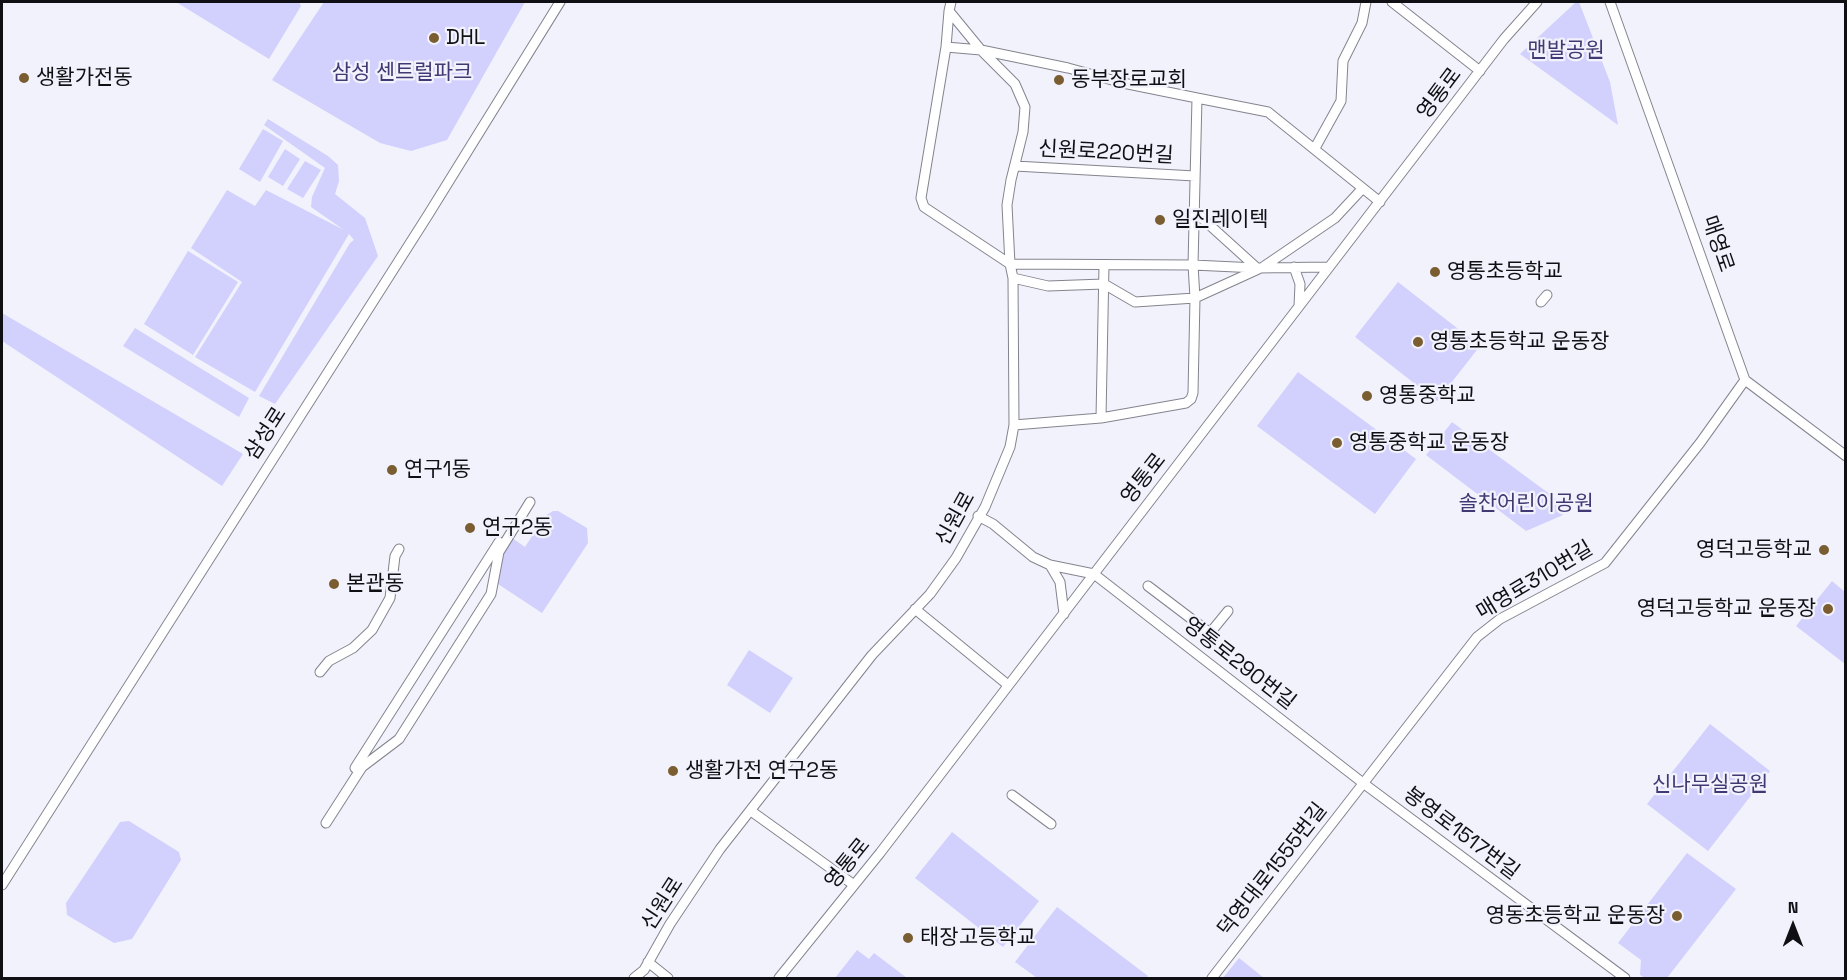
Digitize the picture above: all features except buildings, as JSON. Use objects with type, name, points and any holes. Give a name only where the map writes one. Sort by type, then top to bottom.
[{"type":"street","name":"삼성로","points":[[2,885],[428,215],[560,2]]},
{"type":"street","points":[[1315,148],[1341,100],[1343,61],[1362,23],[1366,2]]},
{"type":"street","points":[[1392,2],[1480,71]]},
{"type":"street","name":"매영로","points":[[1610,2],[1745,380]]},
{"type":"street","name":"영통로","points":[[779,978],[1064,614],[1532,3]]},
{"type":"street","points":[[950,6],[946,47],[921,203],[924,207],[1010,264],[1328,267]]},
{"type":"street","name":"신원로","points":[[634,978],[644,970],[670,924],[751,811],[872,655],[930,594],[956,558],[985,507],[1010,447],[1014,424],[1013,278],[1010,264],[1007,205],[1024,124],[1025,107],[1015,84],[981,50],[950,6]]},
{"type":"street","points":[[946,47],[981,50],[1068,68],[1123,83],[1268,112],[1380,202]]},
{"type":"street","points":[[1014,424],[1101,418],[1186,403],[1191,399],[1195,298],[1192,265],[1197,98]]},
{"type":"street","name":"신원로220번길","points":[[1015,166],[1195,176]]},
{"type":"street","points":[[1013,278],[1048,286],[1104,284],[1135,302],[1195,298],[1260,267],[1335,218],[1362,189]]},
{"type":"street","points":[[1194,211],[1260,267]]},
{"type":"street","points":[[1101,418],[1104,265]]},
{"type":"street","points":[[1294,267],[1300,284],[1299,306]]},
{"type":"street","points":[[1745,380],[1845,456]]},
{"type":"street","name":"매영로310번길","points":[[1363,783],[1478,637],[1500,619],[1605,563],[1700,443],[1745,380]]},
{"type":"street","points":[[528,501],[499,552],[491,594],[399,739],[362,767],[324,821],[528,501]]},
{"type":"street","points":[[978,516],[993,524],[1026,553],[1050,565],[1094,574]]},
{"type":"street","points":[[320,672],[329,661],[353,648],[375,625],[390,598],[395,556],[399,549]]},
{"type":"street","points":[[1050,565],[1060,582],[1064,614]]},
{"type":"street","name":"영통로290번길","points":[[1094,574],[1363,783]]},
{"type":"street","points":[[1148,585],[1210,633],[1228,611]]},
{"type":"street","points":[[915,609],[1008,686]]},
{"type":"street","name":"덕영대로1555번길","points":[[1212,978],[1363,783]]},
{"type":"street","name":"봉영로1517번길","points":[[1363,783],[1625,978]]},
{"type":"street","points":[[1012,795],[1051,824]]},
{"type":"street","points":[[751,811],[854,885]]},
{"type":"street","points":[[648,962],[668,978]]},
{"type":"green space","points":[[176,2],[299,2],[301,6],[269,59]]},
{"type":"green space","name":"삼성 센트럴파크","points":[[324,2],[525,2],[447,140],[411,151],[380,143],[272,80]]},
{"type":"green space","name":"맨발공원","points":[[1576,2],[1579,2],[1610,82],[1618,125],[1520,54]]},
{"type":"green space","points":[[268,119],[328,156],[338,165],[339,181],[335,194],[365,218],[378,256],[275,404],[259,396],[350,243],[354,240],[349,234],[255,392],[195,357],[242,282],[191,248],[227,190],[255,206],[266,190],[344,230],[311,207],[312,197],[325,168],[264,125]]},
{"type":"green space","points":[[263,129],[283,141],[260,182],[239,169]]},
{"type":"green space","points":[[285,149],[300,159],[283,186],[268,177]]},
{"type":"green space","points":[[305,161],[321,170],[303,198],[287,189]]},
{"type":"green space","points":[[188,251],[238,282],[193,355],[144,324]]},
{"type":"green space","name":"영통초등학교 운동장","points":[[1398,282],[1480,346],[1437,401],[1355,337]]},
{"type":"green space","points":[[2,313],[243,454],[222,486],[2,341]]},
{"type":"green space","points":[[135,328],[249,398],[239,417],[123,346]]},
{"type":"green space","name":"영통중학교 운동장","points":[[1298,372],[1416,459],[1375,514],[1257,426]]},
{"type":"green space","name":"솔찬어린이공원","points":[[1452,422],[1555,498],[1563,515],[1526,531],[1426,455]]},
{"type":"green space","points":[[558,511],[587,528],[588,543],[542,613],[498,584],[501,556],[512,538],[525,547],[545,516]]},
{"type":"green space","name":"영덕고등학교 운동장","points":[[1832,581],[1845,592],[1845,664],[1796,626]]},
{"type":"green space","points":[[749,650],[793,678],[770,713],[727,685]]},
{"type":"green space","name":"신나무실공원","points":[[1710,724],[1770,771],[1708,851],[1647,804]]},
{"type":"green space","points":[[129,821],[179,852],[181,860],[132,939],[114,943],[67,915],[66,903],[120,822]]},
{"type":"green space","points":[[952,832],[1039,901],[1003,947],[915,878]]},
{"type":"green space","name":"영동초등학교 운동장","points":[[1687,853],[1736,889],[1667,978],[1645,978],[1640,975],[1641,960],[1618,943]]},
{"type":"green space","points":[[1057,907],[1148,976],[1146,978],[1037,978],[1015,962]]},
{"type":"green space","points":[[857,950],[869,959],[874,953],[907,978],[835,978]]},
{"type":"green space","points":[[1239,958],[1264,978],[1223,978]]},
{"type":"place","name":"DHL","points":[[434,38]]},
{"type":"place","name":"생활가전동","points":[[24,78]]},
{"type":"place","name":"동부장로교회","points":[[1059,80]]},
{"type":"place","name":"일진레이텍","points":[[1160,220]]},
{"type":"place","name":"영통초등학교","points":[[1435,272]]},
{"type":"place","name":"영통초등학교 운동장","points":[[1418,342]]},
{"type":"place","name":"영통중학교","points":[[1367,396]]},
{"type":"place","name":"영통중학교 운동장","points":[[1337,443]]},
{"type":"place","name":"연구1동","points":[[392,470]]},
{"type":"place","name":"연구2동","points":[[470,528]]},
{"type":"place","name":"영덕고등학교","points":[[1824,550]]},
{"type":"place","name":"본관동","points":[[334,584]]},
{"type":"place","name":"영덕고등학교 운동장","points":[[1828,609]]},
{"type":"place","name":"생활가전 연구2동","points":[[673,771]]},
{"type":"place","name":"영동초등학교 운동장","points":[[1677,916]]},
{"type":"place","name":"태장고등학교","points":[[908,938]]}]
